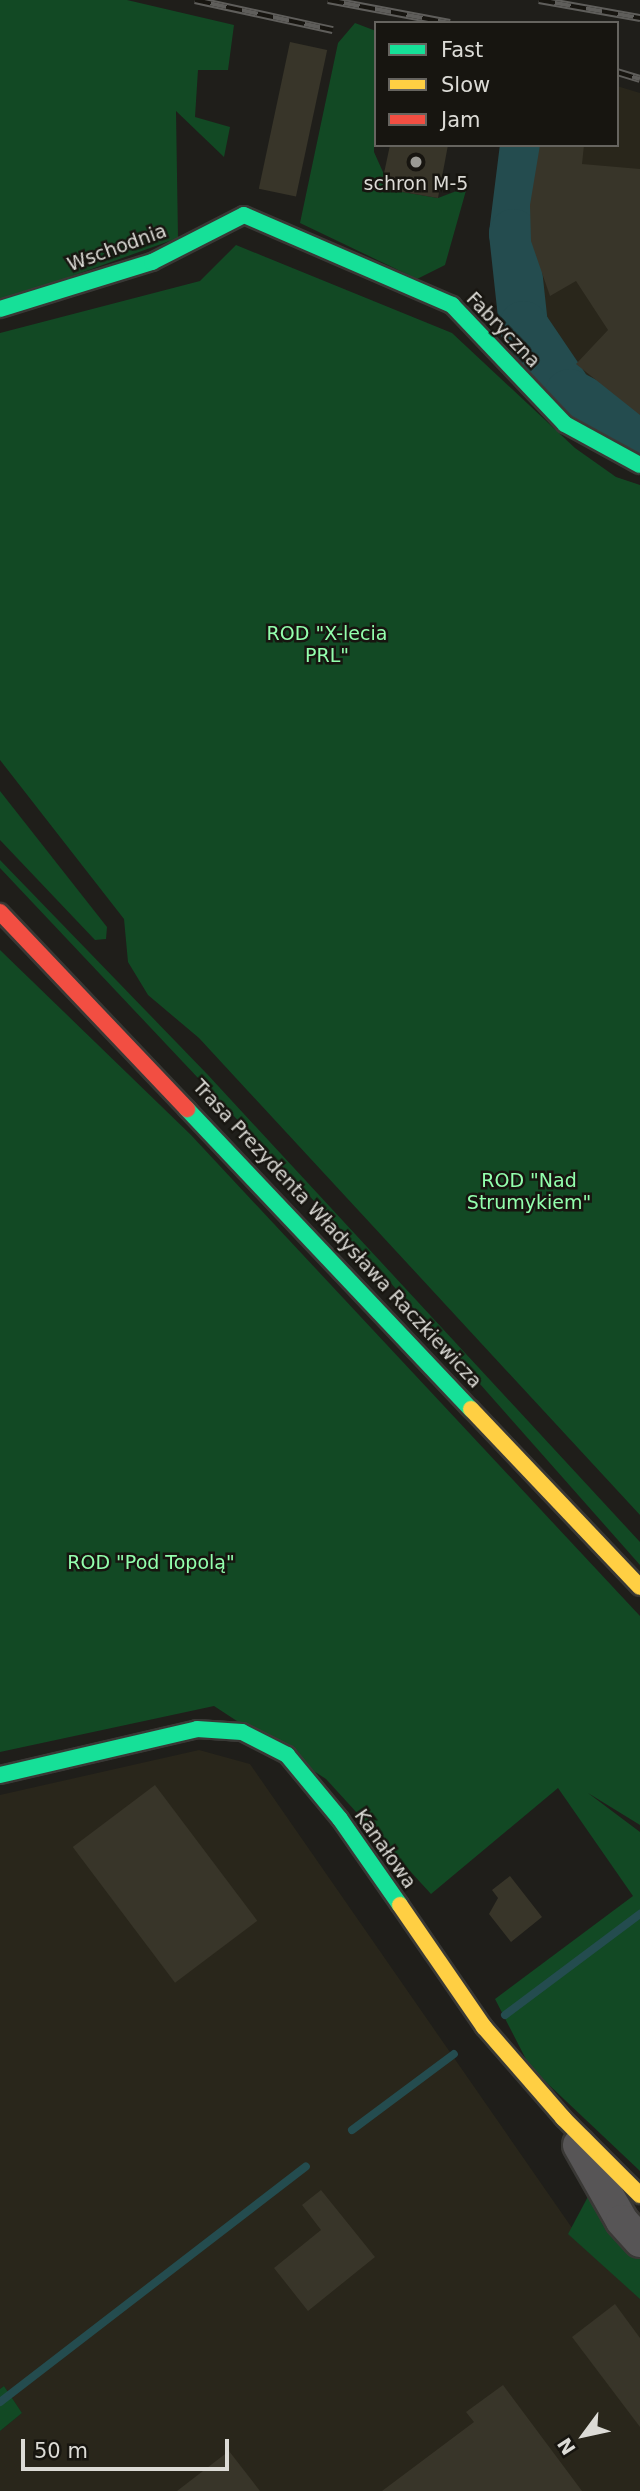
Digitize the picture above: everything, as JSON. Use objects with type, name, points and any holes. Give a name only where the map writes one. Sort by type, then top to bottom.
[{"type":"street","name":"Wschodnia","points":[[0,309],[152,262],[244,215]]},
{"type":"street","name":"Fabryczna","points":[[244,215],[452,305],[565,424],[640,465]]},
{"type":"street","name":"Trasa Prezydenta Władysława Raczkiewicza","points":[[0,912],[640,1587]]},
{"type":"street","name":"Kanałowa","points":[[0,1775],[197,1729],[242,1732],[287,1755],[340,1819],[484,2027],[563,2118],[640,2194]]},
{"type":"street","points":[[563,2118],[622,2221],[640,2241]]},
{"type":"shaded area","points":[[619,87],[640,93],[640,420],[575,381],[538,331],[521,253],[530,147],[619,147]]},
{"type":"shaded area","points":[[199,1750],[250,1764],[579,2238],[640,2277],[640,2491],[0,2491],[0,2431],[22,2413],[4,2386],[0,2389],[0,1795]]},
{"type":"green space","points":[[0,0],[127,0],[234,25],[228,70],[198,70],[195,117],[230,127],[224,157],[176,111],[178,238],[0,302]]},
{"type":"green space","points":[[355,23],[374,30],[374,152],[391,190],[438,198],[467,187],[445,265],[417,279],[300,223],[338,43]]},
{"type":"green space","name":"ROD \"X-lecia PRL\"","points":[[236,245],[452,333],[575,448],[616,477],[640,485],[640,1515],[199,1038],[148,995],[128,962],[124,919],[0,760],[0,333],[200,281]]},
{"type":"green space","points":[[0,791],[107,927],[106,939],[95,940],[0,840]]},
{"type":"green space","points":[[0,860],[208,1075],[640,1542],[640,1565],[381,1272],[0,868]]},
{"type":"green space","name":"ROD \"Pod Topolą\"","points":[[0,950],[191,1135],[640,1616],[640,1825],[588,1793],[640,1832],[640,2171],[530,2067],[495,1999],[633,1896],[558,1788],[431,1894],[326,1779],[214,1706],[0,1752]]},
{"type":"green space","points":[[591,2191],[640,2257],[640,2299],[568,2234]]},
{"type":"green space","points":[[4,2386],[22,2413],[0,2431],[0,2389]]},
{"type":"building","points":[[290,42],[327,50],[296,197],[259,189]]},
{"type":"building","name":"schron M-5","points":[[390,147],[448,147],[438,198],[391,190],[383,178]]},
{"type":"building","points":[[540,147],[584,147],[582,164],[640,169],[640,415],[576,364],[608,330],[576,281],[550,296],[531,241],[530,205]]},
{"type":"building","points":[[155,1785],[257,1921],[175,1983],[73,1847]]},
{"type":"building","points":[[510,1876],[542,1917],[511,1942],[489,1914],[498,1898],[492,1890]]},
{"type":"building","points":[[321,2190],[375,2257],[308,2311],[274,2268],[321,2230],[302,2205]]},
{"type":"building","points":[[615,2304],[640,2338],[640,2427],[572,2337]]},
{"type":"building","points":[[503,2385],[582,2491],[382,2491],[474,2422],[466,2412]]},
{"type":"building","points":[[229,2451],[260,2491],[177,2491]]},
{"type":"waterway","points":[[524,147],[513,233],[523,325],[569,393],[640,430]]},
{"type":"waterway","points":[[505,2015],[640,1914]]},
{"type":"waterway","points":[[352,2130],[454,2054]]},
{"type":"waterway","points":[[0,2402],[306,2166]]},
{"type":"railway","points":[[195,0],[333,30]]},
{"type":"railway","points":[[328,0],[439,21]]},
{"type":"railway","points":[[539,0],[640,18]]},
{"type":"railway","points":[[619,73],[640,79]]},
{"type":"traffic: fast","points":[[0,309],[152,262],[244,215],[452,305],[565,424],[640,465]]},
{"type":"traffic: fast","points":[[187,1109],[471,1409]]},
{"type":"traffic: fast","points":[[0,1775],[197,1729],[242,1732],[287,1755],[340,1819],[400,1905]]},
{"type":"traffic: slow","points":[[471,1409],[640,1587]]},
{"type":"traffic: slow","points":[[400,1905],[484,2027],[563,2118],[640,2195]]},
{"type":"traffic: jam","points":[[0,912],[187,1109]]},
{"type":"place","name":"schron M-5","points":[[416,162]]},
{"type":"park label","name":"ROD \"Nad Strumykiem\"","points":[[529,1192]]}]
